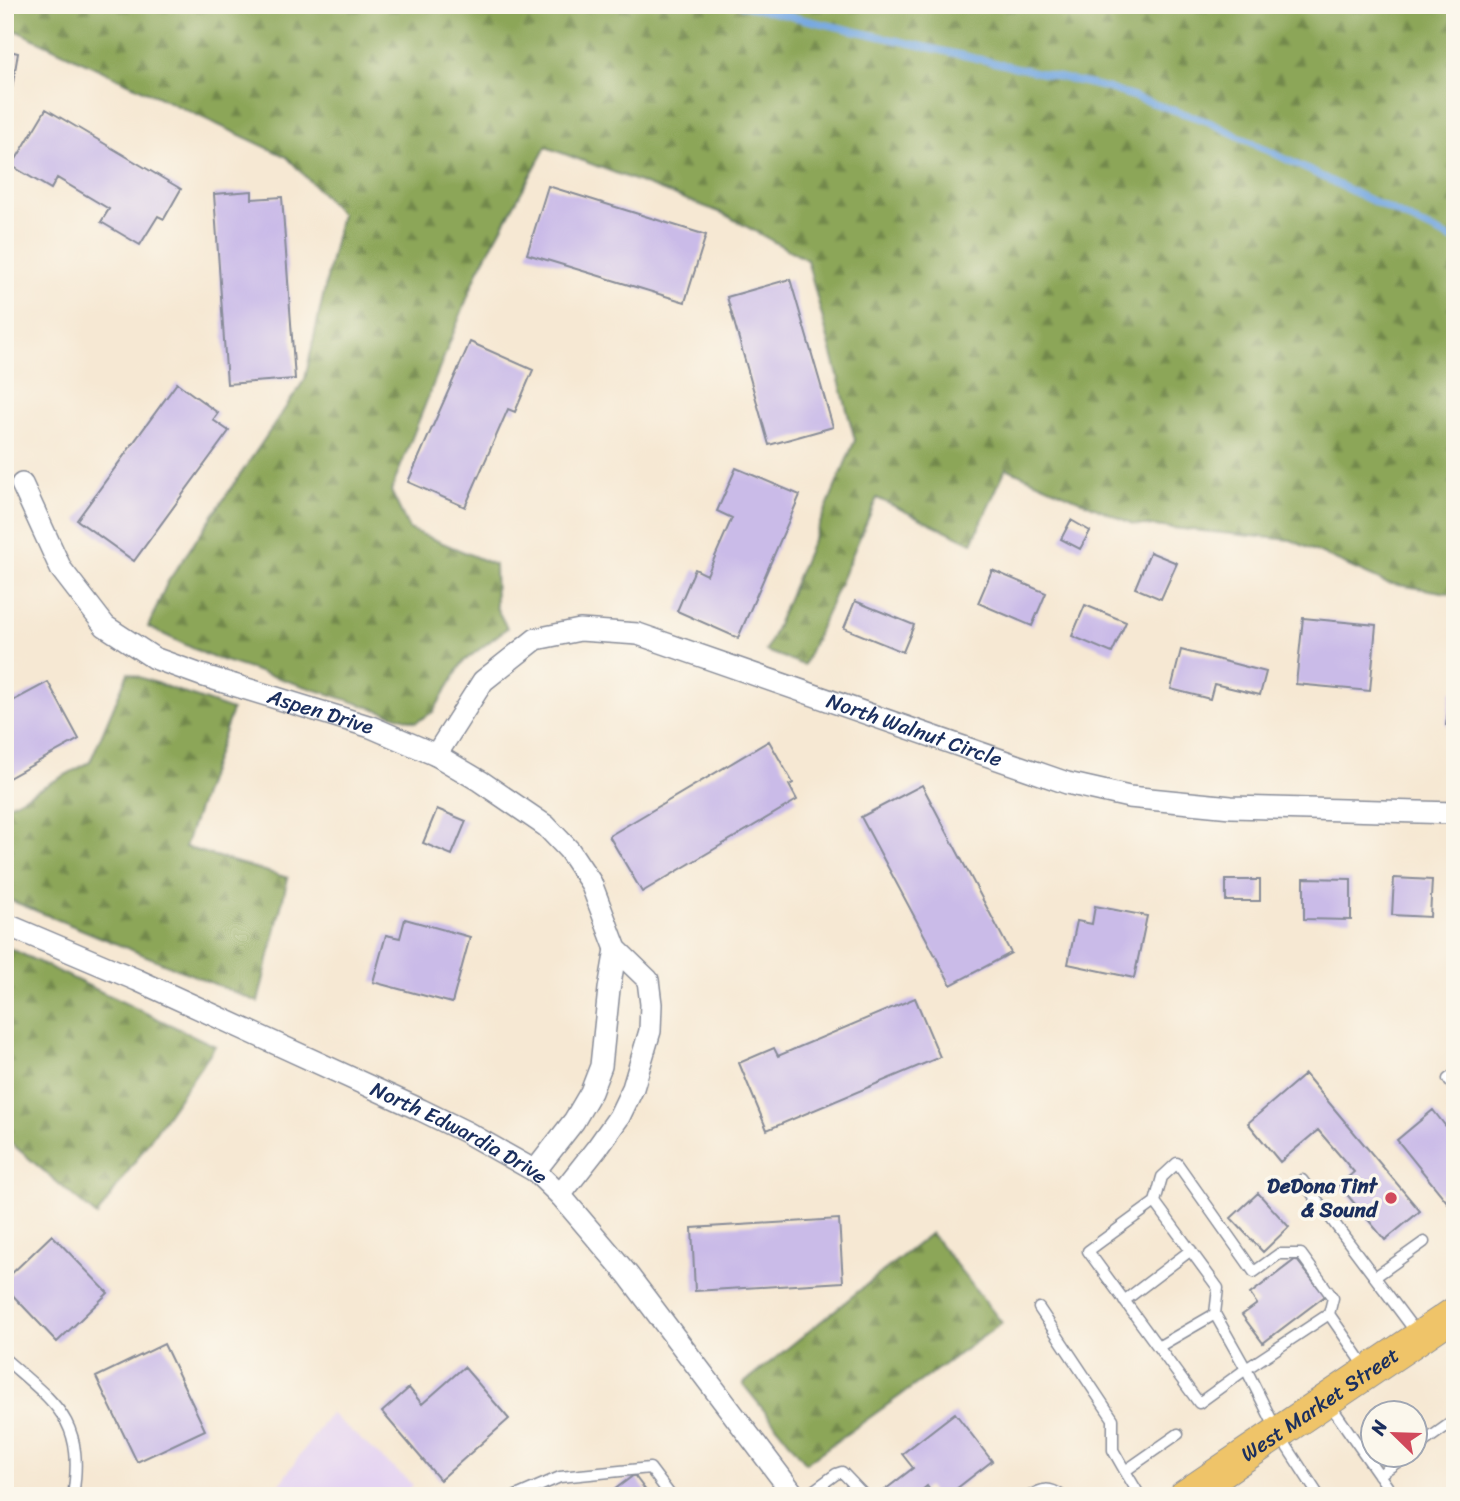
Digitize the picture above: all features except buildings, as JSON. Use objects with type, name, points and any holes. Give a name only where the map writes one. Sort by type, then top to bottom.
[{"type":"main road","name":"West Market Street","points":[[1185,1496],[1455,1313]]},
{"type":"street","name":"Aspen Drive","points":[[22,484],[61,569],[105,626],[154,658],[371,727],[436,755],[546,826],[569,850],[592,883],[617,949],[648,980],[651,1004],[650,1031],[633,1088],[597,1149],[560,1195]]},
{"type":"street","name":"North Walnut Circle","points":[[436,755],[483,681],[536,639],[580,630],[612,631],[638,635],[1067,783],[1129,797],[1231,807],[1455,813]]},
{"type":"street","name":"North Edwardia Drive","points":[[5,924],[137,980],[421,1110],[535,1171],[560,1195],[628,1275],[795,1496]]},
{"type":"street","points":[[535,1171],[573,1121],[601,1066],[609,989],[617,949]]},
{"type":"lane","points":[[1455,1074],[1448,1079],[1455,1089]]},
{"type":"lane","points":[[1177,1163],[1254,1272],[1279,1254],[1301,1254],[1333,1298],[1329,1314],[1199,1403],[1088,1251],[1155,1202],[1162,1177],[1177,1163]]},
{"type":"lane","points":[[1302,1181],[1420,1337]]},
{"type":"lane","points":[[1155,1202],[1219,1288],[1215,1314],[1278,1433],[1319,1496]]},
{"type":"lane","points":[[1375,1278],[1424,1242]]},
{"type":"lane","points":[[1124,1301],[1191,1250]]},
{"type":"lane","points":[[1039,1308],[1113,1419],[1113,1450],[1140,1496]]},
{"type":"lane","points":[[1158,1348],[1215,1314]]},
{"type":"lane","points":[[1329,1314],[1369,1371]]},
{"type":"lane","points":[[5,1359],[52,1400],[69,1423],[77,1468],[73,1496]]},
{"type":"lane","points":[[1326,1400],[1394,1496]]},
{"type":"lane","points":[[1428,1440],[1455,1420]]},
{"type":"lane","points":[[1125,1471],[1178,1434]]},
{"type":"lane","points":[[516,1496],[560,1477],[650,1468],[671,1496]]},
{"type":"lane","points":[[1379,1475],[1386,1470]]},
{"type":"lane","points":[[806,1496],[835,1474],[842,1472],[864,1496]]},
{"type":"lane","points":[[1030,1496],[1039,1490],[1053,1489],[1062,1496]]},
{"type":"shaded area","points":[[330,1413],[413,1485],[408,1491],[414,1496],[271,1496]]},
{"type":"green space","points":[[5,5],[1455,5],[1455,594],[1386,583],[1291,540],[1133,524],[1006,468],[972,543],[877,498],[804,665],[766,651],[855,440],[807,260],[722,213],[546,147],[478,271],[391,491],[409,529],[495,565],[496,607],[507,628],[463,662],[433,712],[416,722],[209,656],[148,627],[167,583],[305,379],[341,214],[287,157],[17,31],[5,29]]},
{"type":"green space","points":[[128,673],[232,710],[185,847],[288,878],[258,1002],[5,898],[5,807],[90,762]]},
{"type":"green space","points":[[5,946],[215,1046],[97,1216],[5,1138]]},
{"type":"green space","points":[[931,1233],[1002,1323],[806,1463],[743,1384]]},
{"type":"waterway","points":[[740,5],[1107,88],[1209,122],[1455,241]]},
{"type":"place","name":"DeDona Tint & Sound","points":[[1391,1198]]}]
